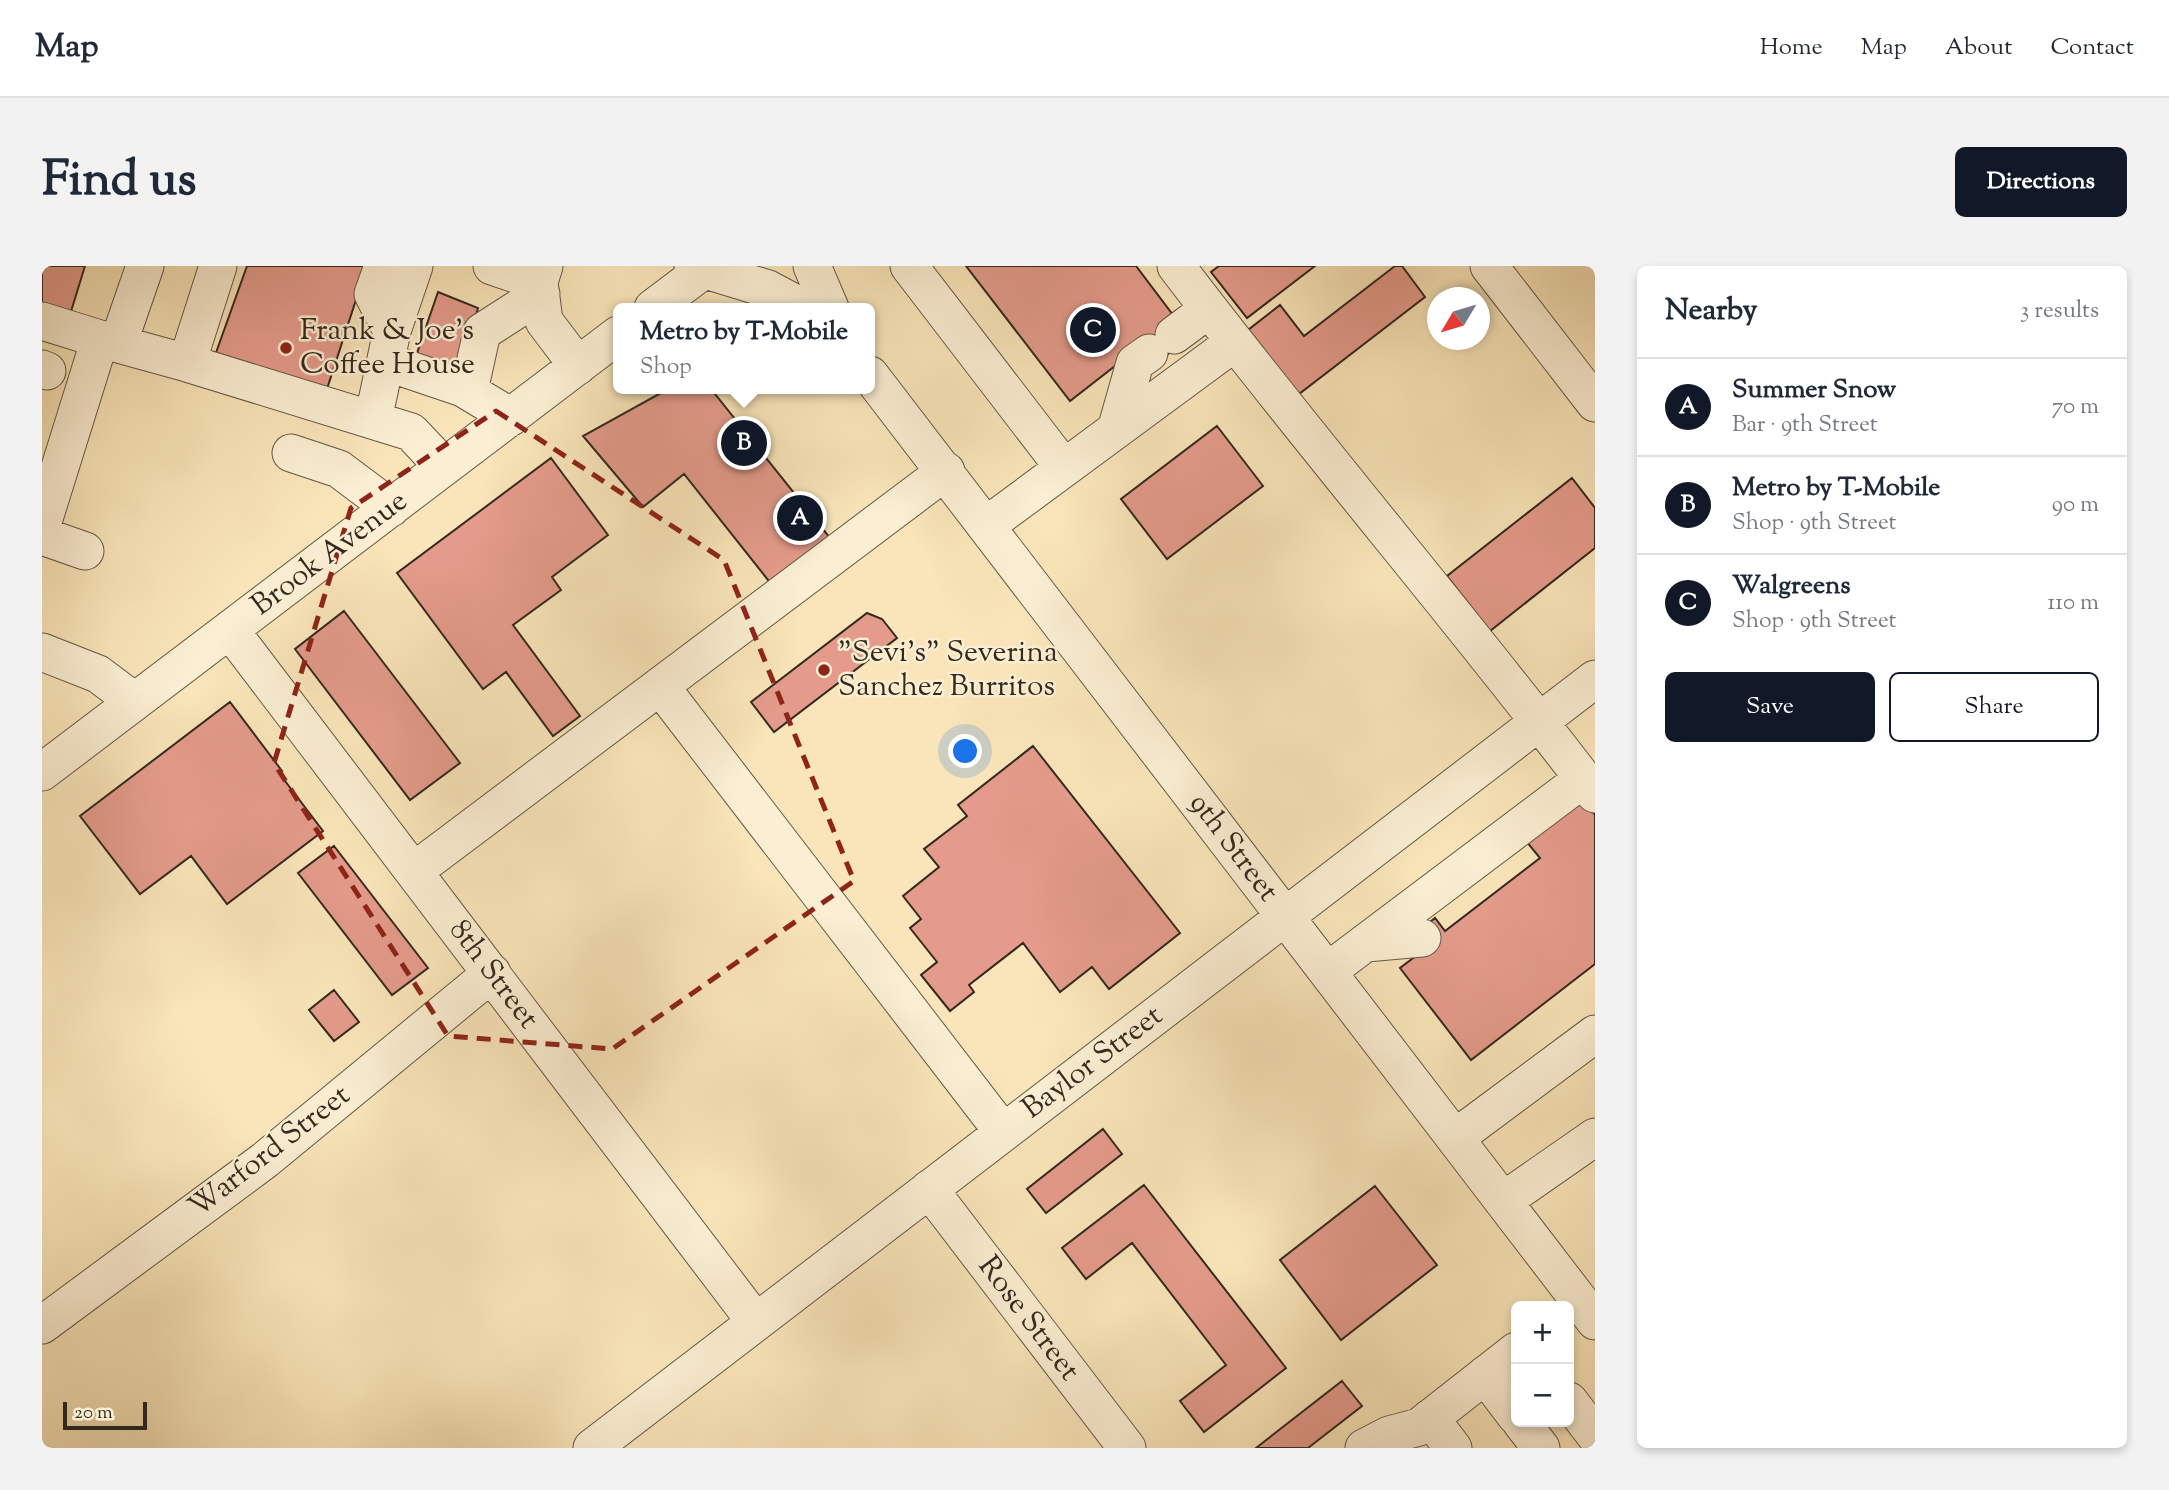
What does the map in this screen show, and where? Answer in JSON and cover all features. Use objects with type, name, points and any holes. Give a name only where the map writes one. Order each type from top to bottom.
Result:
[{"type":"street","points":[[42,525],[109,342],[145,266]]},
{"type":"street","points":[[187,363],[218,266]]},
{"type":"street","points":[[383,266],[373,294],[389,346],[511,416]]},
{"type":"street","points":[[373,420],[389,346],[414,266]]},
{"type":"street","points":[[492,266],[541,281]]},
{"type":"street","points":[[812,266],[828,303]]},
{"type":"street","points":[[909,266],[1064,467]]},
{"type":"street","points":[[1176,266],[1589,787],[1446,883],[1328,971]]},
{"type":"street","points":[[1489,266],[1595,403]]},
{"type":"street","points":[[659,303],[702,267],[768,289],[795,303]]},
{"type":"street","points":[[469,391],[482,332],[541,281]]},
{"type":"street","points":[[541,281],[544,321],[578,366]]},
{"type":"street","points":[[1116,430],[1135,363],[1209,309]]},
{"type":"street","points":[[42,321],[411,432],[444,467]]},
{"type":"street","name":"Brook Avenue","points":[[42,772],[613,339]]},
{"type":"street","points":[[987,525],[1235,342]]},
{"type":"street","name":"9th Street","points":[[875,381],[1503,1201],[1581,1311]]},
{"type":"street","points":[[291,453],[339,469],[391,508]]},
{"type":"street","points":[[414,871],[946,471]]},
{"type":"street","points":[[42,536],[85,551]]},
{"type":"street","name":"8th Street","points":[[230,630],[755,1321]]},
{"type":"street","points":[[42,653],[98,674],[134,701]]},
{"type":"street","name":"Baylor Street","points":[[592,1448],[1595,679]]},
{"type":"street","points":[[660,686],[1003,1132]]},
{"type":"street","points":[[1366,943],[1431,931],[1446,883]]},
{"type":"street","name":"Warford Street","points":[[42,1325],[265,1160],[492,973]]},
{"type":"street","points":[[1455,1138],[1595,1034]]},
{"type":"street","points":[[1503,1201],[1595,1137]]},
{"type":"street","name":"Rose Street","points":[[929,1189],[1127,1448]]},
{"type":"street","points":[[1364,1448],[1419,1427],[1511,1355]]},
{"type":"street","points":[[1485,1375],[1511,1409]]},
{"type":"street","points":[[1574,1408],[1595,1435]]},
{"type":"street","points":[[1430,1418],[1453,1448]]},
{"type":"street","points":[[1525,1427],[1541,1448]]},
{"type":"highlighted area","points":[[496,411],[724,560],[854,881],[612,1049],[448,1036],[274,763],[351,508]]},
{"type":"building","points":[[42,266],[85,266],[69,318],[42,309]]},
{"type":"building","points":[[247,266],[367,266],[325,395],[213,361]]},
{"type":"building","points":[[966,266],[1136,266],[1176,319],[1181,344],[1156,363],[1142,345],[1070,401]]},
{"type":"building","points":[[1219,266],[1315,266],[1247,318],[1211,272]]},
{"type":"building","points":[[1395,266],[1402,266],[1425,297],[1299,394],[1248,330],[1280,305],[1304,336]]},
{"type":"building","points":[[438,292],[478,308],[459,375],[415,359]]},
{"type":"building","points":[[659,394],[715,394],[834,543],[776,590],[684,474],[643,507],[583,436]]},
{"type":"building","points":[[1217,426],[1263,486],[1167,559],[1121,499]]},
{"type":"building","points":[[551,458],[608,535],[552,577],[561,590],[513,625],[580,716],[553,736],[506,672],[483,689],[397,573]]},
{"type":"building","points":[[1572,478],[1595,508],[1595,548],[1490,631],[1447,576]]},
{"type":"building","points":[[344,611],[460,763],[410,800],[295,649]]},
{"type":"building","name":"\"Sevi's\" Severina Sanchez Burritos","points":[[867,613],[882,619],[897,638],[774,732],[751,702]]},
{"type":"building","points":[[230,702],[323,831],[227,904],[191,856],[140,894],[80,816]]},
{"type":"building","points":[[1033,746],[1180,933],[1109,989],[1092,967],[1060,992],[1023,943],[969,985],[974,992],[950,1011],[921,975],[937,962],[910,928],[921,919],[903,896],[939,867],[924,849],[967,816],[958,805]]},
{"type":"building","points":[[1582,798],[1595,815],[1595,964],[1471,1060],[1400,968],[1429,946],[1418,932],[1435,918],[1445,931],[1540,858],[1526,841]]},
{"type":"building","points":[[334,846],[428,968],[392,995],[298,873]]},
{"type":"building","points":[[334,990],[359,1022],[334,1041],[309,1010]]},
{"type":"building","points":[[1103,1129],[1122,1154],[1046,1213],[1027,1189]]},
{"type":"building","points":[[1144,1185],[1286,1368],[1204,1432],[1180,1401],[1226,1365],[1132,1243],[1086,1279],[1062,1248]]},
{"type":"building","points":[[1375,1186],[1437,1265],[1341,1340],[1280,1260]]},
{"type":"building","points":[[1342,1381],[1362,1406],[1308,1448],[1256,1448]]},
{"type":"place","name":"Walgreens","points":[[1093,330]]},
{"type":"place","name":"Frank & Joe's Coffee House","points":[[286,348]]},
{"type":"place","name":"Metro by T-Mobile","points":[[744,443]]},
{"type":"place","name":"Summer Snow","points":[[800,518]]},
{"type":"place","name":"\"Sevi's\" Severina Sanchez Burritos","points":[[824,670]]}]
